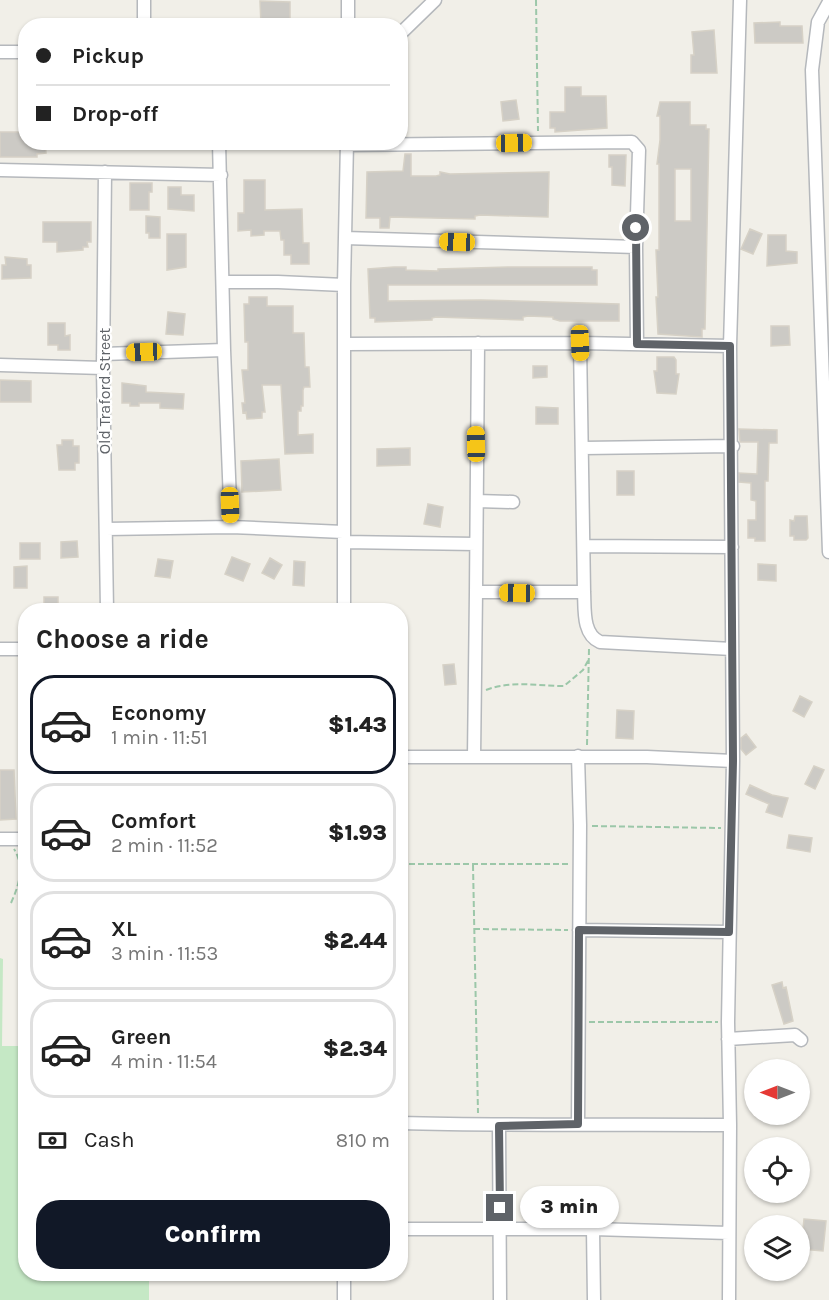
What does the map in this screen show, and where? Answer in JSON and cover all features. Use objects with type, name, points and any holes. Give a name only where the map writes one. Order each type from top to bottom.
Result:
[{"type":"street","points":[[144,0],[144,18]]},
{"type":"street","points":[[348,0],[348,18]]},
{"type":"street","points":[[408,26],[435,0]]},
{"type":"street","points":[[729,1300],[728,1023],[733,761],[733,446],[730,346],[740,0]]},
{"type":"street","points":[[829,2],[818,22],[812,70],[829,552]]},
{"type":"street","points":[[0,52],[18,52]]},
{"type":"street","points":[[408,144],[632,142],[639,150],[636,247],[637,344]]},
{"type":"street","points":[[219,150],[231,527]]},
{"type":"street","points":[[344,603],[344,285],[347,150]]},
{"type":"street","points":[[0,170],[221,175]]},
{"type":"street","name":"Old Traford Street","points":[[105,172],[103,368],[107,603]]},
{"type":"street","points":[[345,238],[636,247]]},
{"type":"street","points":[[223,282],[344,285]]},
{"type":"street","points":[[474,757],[478,343]]},
{"type":"street","points":[[344,345],[580,343],[730,346]]},
{"type":"street","points":[[580,343],[584,592],[585,619],[590,634],[600,642],[732,649]]},
{"type":"street","points":[[103,354],[224,350]]},
{"type":"street","points":[[0,365],[103,368]]},
{"type":"street","points":[[583,448],[733,446]]},
{"type":"street","points":[[477,501],[513,502]]},
{"type":"street","points":[[106,529],[231,527],[343,537],[476,544]]},
{"type":"street","points":[[584,546],[732,547]]},
{"type":"street","points":[[476,592],[584,592]]},
{"type":"street","points":[[0,649],[18,650]]},
{"type":"street","points":[[408,757],[582,756],[733,761]]},
{"type":"street","points":[[578,1124],[577,1022],[582,756]]},
{"type":"street","points":[[579,930],[729,932]]},
{"type":"street","points":[[728,1040],[795,1035],[801,1040]]},
{"type":"street","points":[[408,1123],[499,1126],[730,1125]]},
{"type":"street","points":[[499,1126],[500,1300]]},
{"type":"street","points":[[408,1229],[593,1229],[729,1233]]},
{"type":"street","points":[[593,1229],[594,1300]]},
{"type":"street","points":[[344,1281],[344,1300]]},
{"type":"path","points":[[536,0],[538,143]]},
{"type":"path","points":[[582,756],[590,634]]},
{"type":"path","points":[[475,694],[506,684],[564,686],[582,670],[589,659]]},
{"type":"path","points":[[580,825],[730,828]]},
{"type":"path","points":[[4,839],[18,856]]},
{"type":"path","points":[[408,864],[580,864]]},
{"type":"path","points":[[473,865],[479,1125]]},
{"type":"path","points":[[11,903],[18,884]]},
{"type":"path","points":[[474,929],[579,930]]},
{"type":"path","points":[[577,1022],[728,1023]]},
{"type":"green space","points":[[0,958],[3,959],[2,1046],[18,1046],[18,1281],[149,1281],[149,1300],[0,1300]]},
{"type":"building","points":[[260,1],[290,2],[290,18],[261,18]]},
{"type":"building","points":[[780,22],[780,26],[802,26],[803,43],[755,43],[754,23]]},
{"type":"building","points":[[714,30],[717,73],[691,73],[691,55],[694,55],[692,32]]},
{"type":"building","points":[[565,87],[581,87],[581,96],[606,96],[607,128],[555,132],[555,128],[550,128],[550,112],[565,112]]},
{"type":"building","points":[[516,100],[519,119],[503,121],[501,102]]},
{"type":"building","points":[[660,102],[690,102],[690,125],[706,125],[706,129],[709,129],[705,329],[702,329],[702,337],[658,334],[656,250],[659,250],[659,164],[657,164],[660,116],[657,116]],"holes":[[[675,169],[691,169],[691,221],[675,221]]]},
{"type":"building","points":[[0,132],[18,132],[18,150],[46,150],[46,153],[37,154],[37,157],[0,157]]},
{"type":"building","points":[[405,154],[411,154],[411,176],[436,176],[440,175],[440,172],[450,174],[549,172],[548,217],[480,215],[475,216],[475,219],[390,217],[389,228],[380,228],[380,218],[366,218],[367,172],[403,171]]},
{"type":"building","points":[[609,155],[626,155],[625,186],[612,185]]},
{"type":"building","points":[[244,180],[265,180],[265,210],[302,209],[303,243],[309,243],[309,264],[291,264],[291,255],[284,255],[284,240],[281,240],[280,231],[264,231],[264,235],[251,236],[251,230],[238,231],[238,213],[244,213]]},
{"type":"building","points":[[130,183],[152,183],[152,192],[149,192],[149,210],[130,210]]},
{"type":"building","points":[[168,187],[181,187],[181,195],[194,195],[194,211],[168,209]]},
{"type":"building","points":[[146,216],[160,217],[160,238],[149,238],[149,233],[146,233]]},
{"type":"building","points":[[43,222],[91,222],[91,242],[87,242],[88,247],[83,247],[83,250],[57,252],[57,242],[43,242]]},
{"type":"building","points":[[750,229],[762,234],[753,254],[741,249]]},
{"type":"building","points":[[167,234],[186,234],[186,267],[167,270]]},
{"type":"building","points":[[768,235],[786,235],[786,251],[797,252],[797,263],[767,266]]},
{"type":"building","points":[[5,257],[27,259],[27,265],[31,265],[31,278],[2,279],[2,265],[6,265]]},
{"type":"building","points":[[406,267],[406,270],[438,271],[438,269],[508,267],[592,267],[592,270],[597,270],[597,285],[388,285],[388,301],[481,300],[619,304],[619,321],[560,321],[553,317],[528,316],[523,317],[523,320],[436,317],[432,320],[375,322],[375,318],[370,318],[368,269]]},
{"type":"building","points":[[249,297],[267,297],[267,306],[293,306],[293,333],[304,333],[305,367],[309,367],[310,387],[304,387],[303,390],[303,406],[301,406],[301,411],[298,411],[298,435],[313,434],[313,453],[285,454],[281,385],[262,385],[265,412],[262,412],[262,418],[247,419],[246,412],[243,413],[242,403],[245,403],[242,370],[248,370],[244,304],[249,304]]},
{"type":"building","points":[[168,312],[185,314],[183,335],[166,334]]},
{"type":"building","points":[[48,323],[65,323],[65,336],[70,335],[70,350],[58,350],[58,345],[48,345]]},
{"type":"building","points":[[771,326],[789,326],[790,345],[771,346]]},
{"type":"building","points":[[657,357],[674,357],[676,360],[676,374],[679,374],[676,394],[657,393],[654,371],[657,371]]},
{"type":"building","points":[[533,366],[547,366],[547,377],[533,378]]},
{"type":"building","points":[[0,380],[31,381],[31,402],[0,402]]},
{"type":"building","points":[[122,383],[146,386],[146,392],[184,394],[183,409],[160,408],[160,403],[139,403],[139,406],[130,406],[130,403],[122,403]]},
{"type":"building","points":[[536,407],[558,408],[558,424],[536,424]]},
{"type":"building","points":[[739,429],[777,430],[777,443],[769,443],[768,481],[765,481],[765,541],[748,538],[748,520],[756,520],[756,501],[751,500],[751,483],[739,482],[739,473],[757,474],[758,442],[740,442]]},
{"type":"building","points":[[62,440],[73,440],[73,446],[79,446],[79,463],[75,463],[75,470],[59,470],[57,445],[62,445]]},
{"type":"building","points":[[410,448],[410,465],[377,466],[377,449]]},
{"type":"building","points":[[279,459],[281,490],[242,492],[241,461]]},
{"type":"building","points":[[617,471],[634,471],[634,495],[617,495]]},
{"type":"building","points":[[428,504],[443,507],[440,527],[424,524]]},
{"type":"building","points":[[795,516],[807,516],[808,538],[806,540],[794,540],[794,536],[790,536],[790,520],[794,521]]},
{"type":"building","points":[[77,541],[78,557],[61,558],[61,542]]},
{"type":"building","points":[[20,543],[40,543],[40,559],[20,559]]},
{"type":"building","points":[[232,557],[250,564],[243,581],[225,574]]},
{"type":"building","points":[[270,558],[282,565],[274,579],[262,573]]},
{"type":"building","points":[[158,559],[173,561],[170,578],[155,576]]},
{"type":"building","points":[[294,561],[305,562],[304,586],[293,585]]},
{"type":"building","points":[[758,564],[776,565],[776,581],[758,580]]},
{"type":"building","points":[[27,566],[27,588],[14,588],[14,567]]},
{"type":"building","points":[[44,597],[58,597],[58,603],[44,603]]},
{"type":"building","points":[[454,664],[456,684],[445,685],[443,665]]},
{"type":"building","points":[[800,696],[812,702],[804,717],[793,711]]},
{"type":"building","points":[[617,710],[634,711],[633,739],[616,738]]},
{"type":"building","points":[[746,734],[756,747],[746,755],[741,749],[741,738]]},
{"type":"building","points":[[814,766],[824,770],[815,789],[805,784]]},
{"type":"building","points":[[0,770],[14,770],[16,819],[0,820]]},
{"type":"building","points":[[750,785],[772,795],[788,798],[782,817],[766,812],[769,804],[746,794]]},
{"type":"building","points":[[789,835],[812,838],[810,852],[787,848]]},
{"type":"building","points":[[782,982],[783,988],[786,987],[793,1021],[784,1024],[772,985]]},
{"type":"building","points":[[810,1220],[826,1221],[823,1251],[810,1250]]},
{"type":"route","points":[[500,1208],[499,1126],[578,1124],[579,930],[729,932],[733,761],[733,446],[730,346],[637,344],[636,228]]}]
